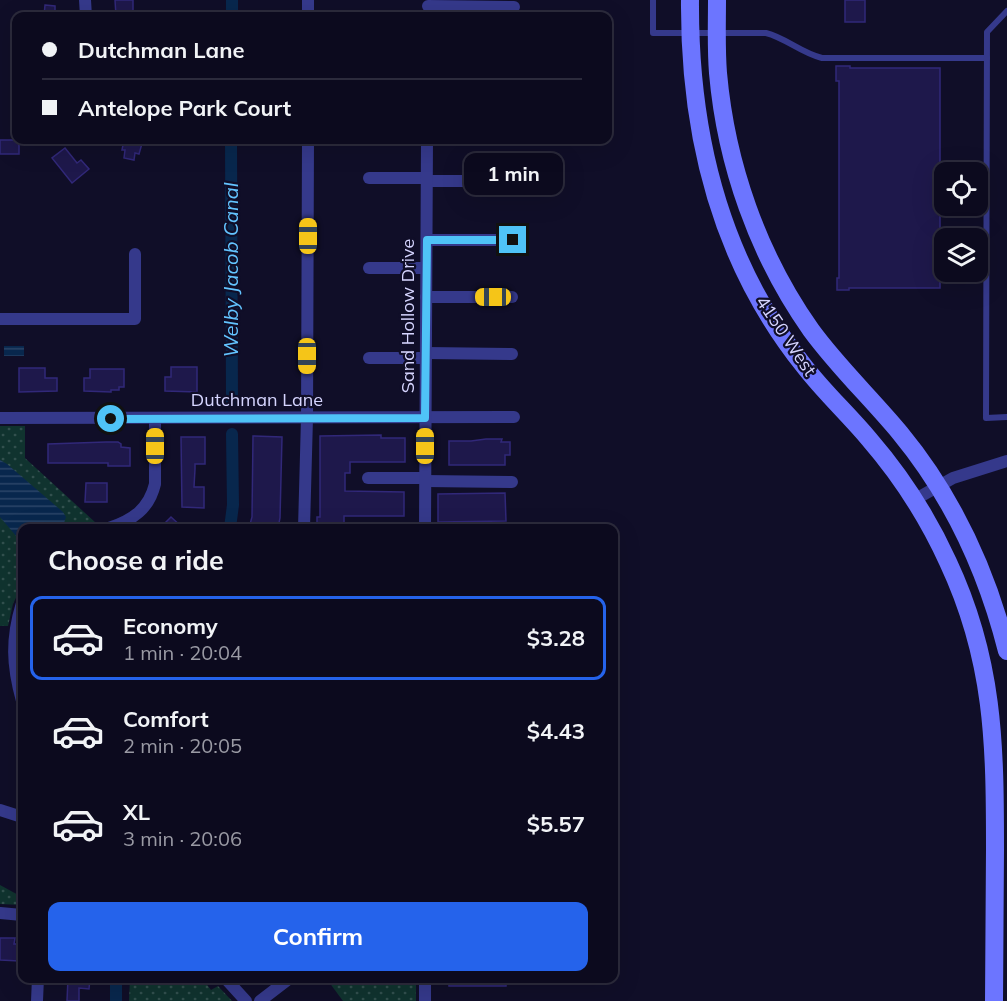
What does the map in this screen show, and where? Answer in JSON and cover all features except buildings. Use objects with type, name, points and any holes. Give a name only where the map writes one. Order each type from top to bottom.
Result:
[{"type":"street","name":"4150 West","points":[[690,0],[693,90],[707,167],[723,218],[745,270],[773,322],[801,363],[876,447],[914,500],[948,562],[976,635],[987,684],[994,738],[996,788],[994,1001]]},
{"type":"street","name":"4150 West","points":[[717,0],[721,97],[730,145],[748,208],[770,260],[796,308],[821,344],[902,435],[938,486],[974,555],[998,619],[1007,651]]},
{"type":"street","points":[[428,8],[514,7]]},
{"type":"street","points":[[304,524],[307,418],[308,144]]},
{"type":"street","name":"Sand Hollow Drive","points":[[425,524],[427,144]]},
{"type":"street","points":[[369,177],[513,181]]},
{"type":"street","points":[[427,240],[513,240]]},
{"type":"street","points":[[0,320],[135,319],[135,254]]},
{"type":"street","points":[[369,268],[426,268]]},
{"type":"street","points":[[426,297],[512,297]]},
{"type":"street","points":[[369,358],[512,354]]},
{"type":"street","name":"Dutchman Lane","points":[[0,418],[514,417]]},
{"type":"street","points":[[121,524],[138,515],[148,504],[153,493],[155,419]]},
{"type":"street","points":[[914,500],[953,478],[1007,461]]},
{"type":"street","points":[[368,478],[512,482]]},
{"type":"street","points":[[18,618],[14,634],[13,656],[18,685]]},
{"type":"street","points":[[0,810],[18,816]]},
{"type":"street","points":[[0,914],[18,915]]},
{"type":"street","points":[[37,1001],[38,983]]},
{"type":"street","points":[[230,983],[246,1001]]},
{"type":"street","points":[[260,1001],[283,983]]},
{"type":"street","points":[[425,983],[425,1001]]},
{"type":"lane","points":[[653,0],[653,33],[773,35],[807,53],[822,58],[987,58]]},
{"type":"lane","points":[[1007,11],[987,32],[986,418],[1007,417]]},
{"type":"green space","points":[[0,426],[25,426],[25,458],[96,523],[18,524],[18,593],[8,626],[0,626]]},
{"type":"green space","points":[[0,885],[18,895],[18,905],[0,904]]},
{"type":"green space","points":[[130,983],[206,983],[211,990],[218,986],[232,1001],[129,1001]]},
{"type":"green space","points":[[330,983],[416,983],[416,1001],[343,1001]]},
{"type":"water","points":[[4,346],[24,346],[24,356],[4,356]]},
{"type":"water","points":[[0,460],[63,512],[66,517],[62,524],[18,524],[18,538],[0,517]]},
{"type":"waterway","name":"Welby Jacob Canal","points":[[232,0],[232,12]]},
{"type":"waterway","name":"Welby Jacob Canal","points":[[231,144],[232,401]]},
{"type":"waterway","name":"Welby Jacob Canal","points":[[231,524],[233,505],[232,434]]},
{"type":"waterway","name":"Welby Jacob Canal","points":[[116,983],[116,1001]]},
{"type":"route","points":[[111,419],[425,418],[427,240],[513,240]]}]
